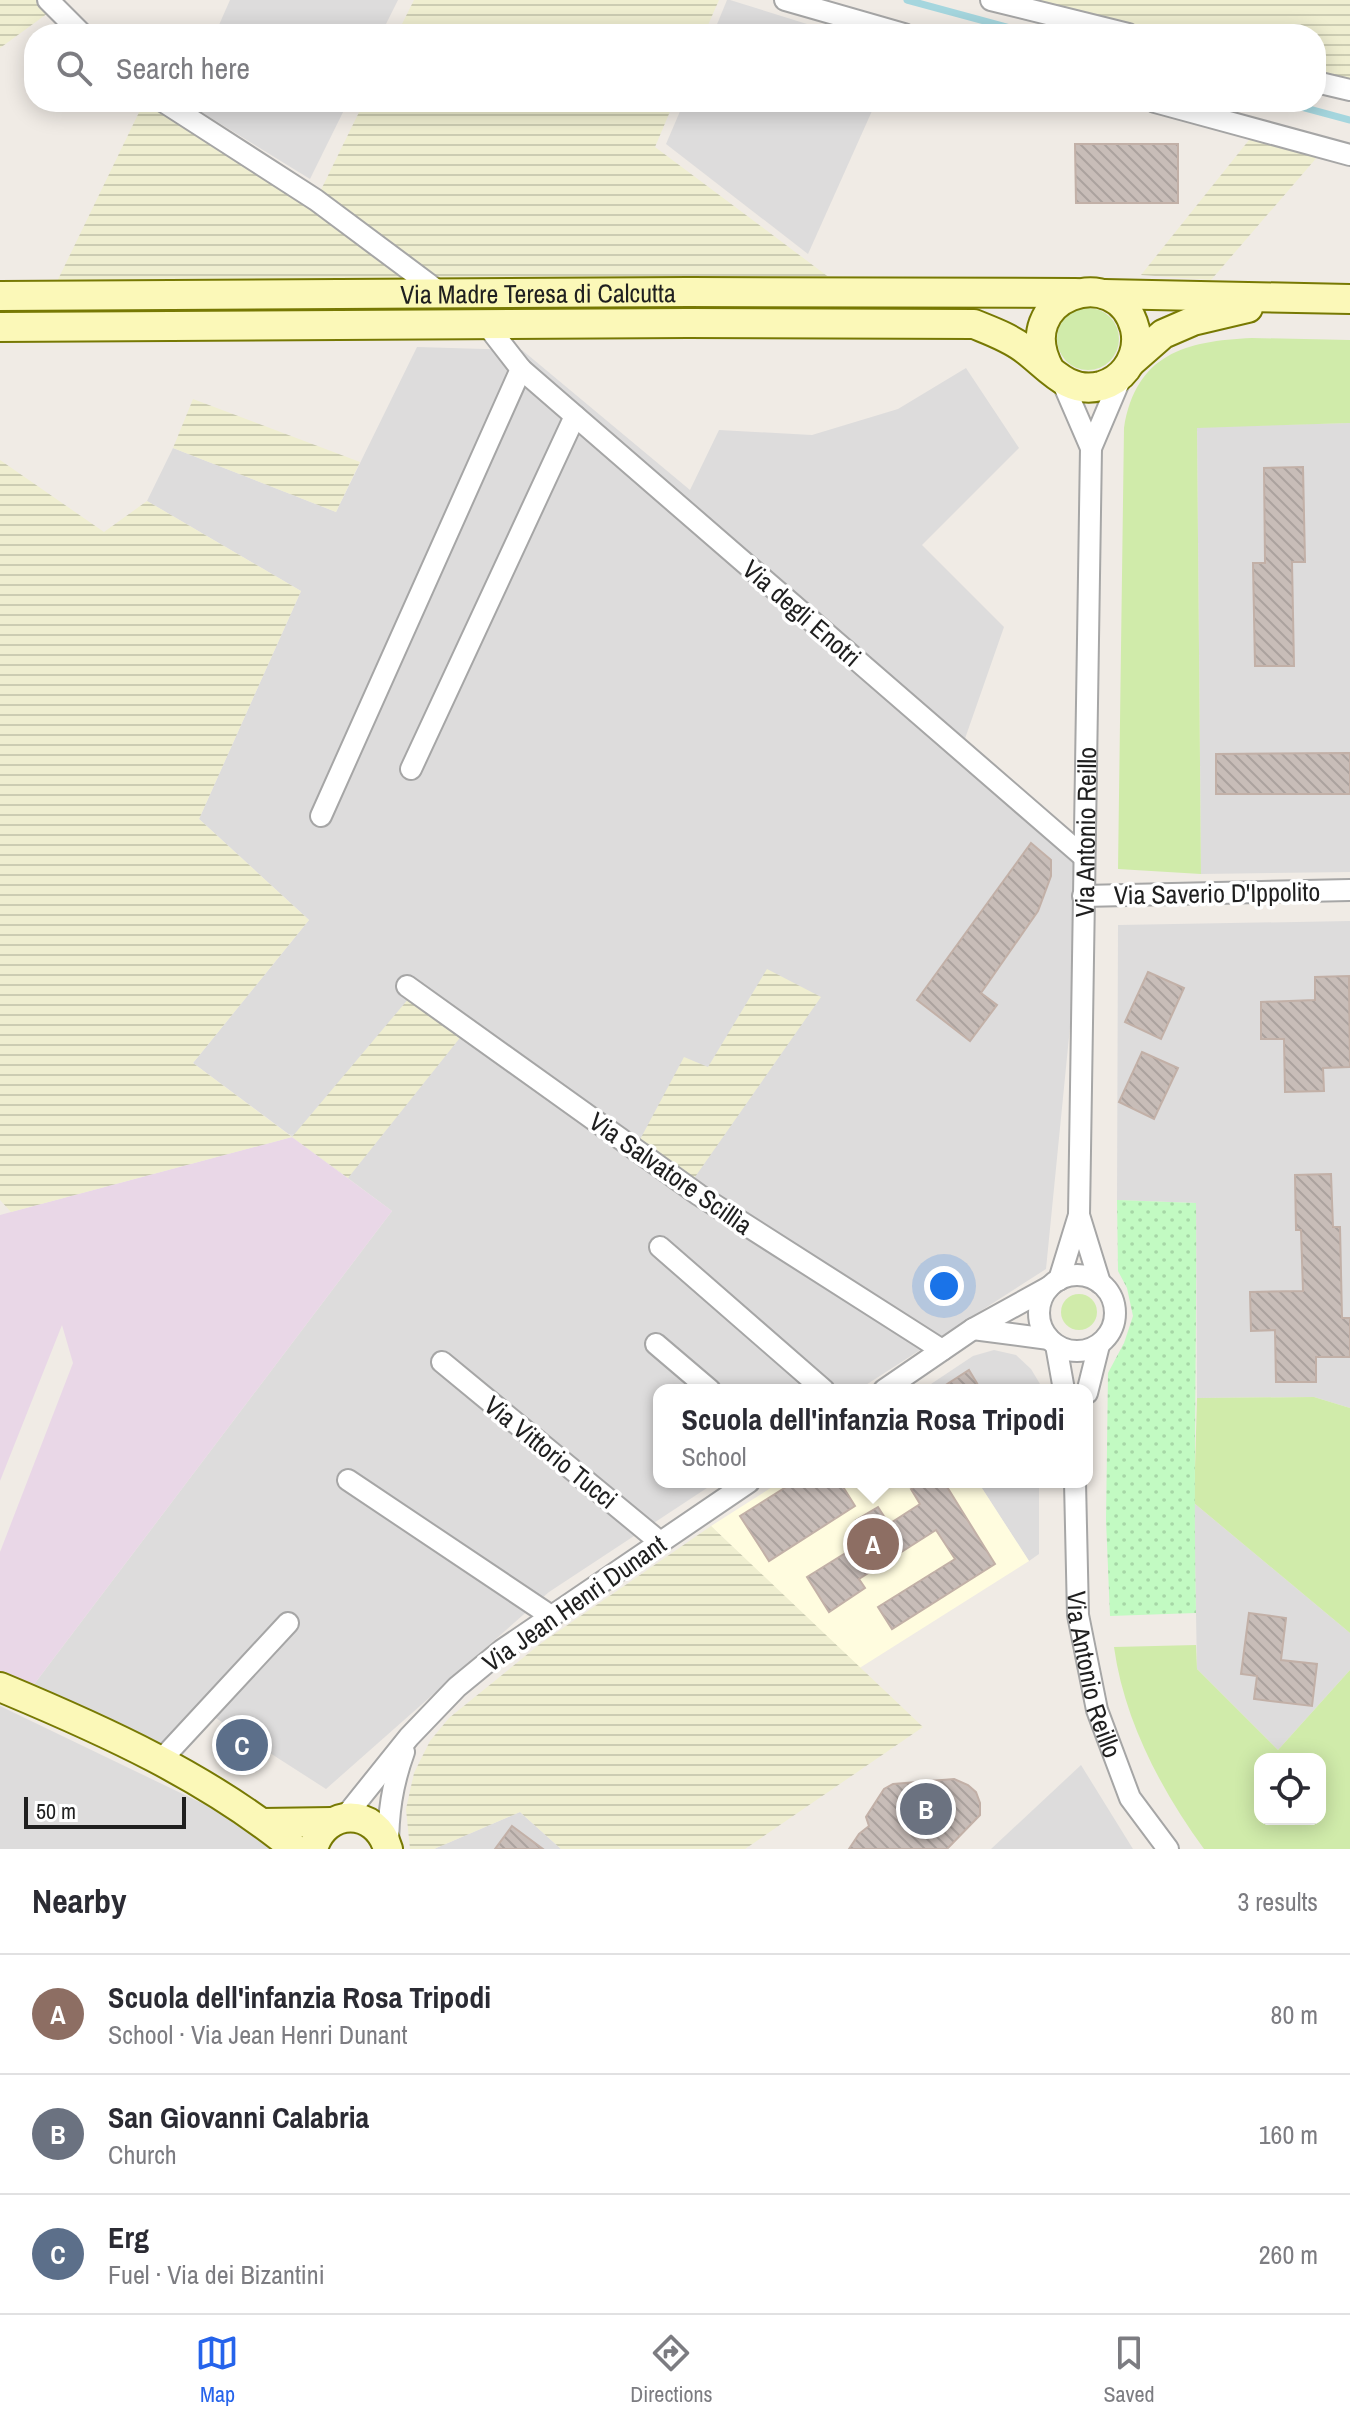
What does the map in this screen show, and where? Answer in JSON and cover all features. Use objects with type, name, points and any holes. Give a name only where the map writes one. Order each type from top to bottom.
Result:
[{"type":"main road","name":"Via Madre Teresa di Calcutta","points":[[0,296],[1090,294]]},
{"type":"main road","name":"Via Antonio Reillo","points":[[1090,294],[1350,299]]},
{"type":"main road","points":[[1090,294],[1118,302],[1129,315],[1135,330],[1136,346],[1126,368],[1108,384],[1093,388],[1077,387],[1056,375],[1042,356],[1040,340],[1050,310],[1062,299],[1090,294]]},
{"type":"main road","name":"Via Antonio Reillo","points":[[1126,368],[1163,334],[1193,321],[1287,299]]},
{"type":"main road","name":"Via Madre Teresa di Calcutta","points":[[0,327],[974,324],[1012,341],[1056,375]]},
{"type":"main road","points":[[0,1687],[161,1760],[263,1823],[317,1838],[356,1817],[378,1829],[388,1849]]},
{"type":"main road","points":[[263,1823],[317,1838]]},
{"type":"street","points":[[48,0],[72,24]]},
{"type":"street","points":[[785,0],[869,24]]},
{"type":"street","points":[[991,0],[1088,24]]},
{"type":"street","points":[[1326,84],[1350,90]]},
{"type":"street","points":[[180,112],[316,200],[442,294]]},
{"type":"street","points":[[1192,112],[1350,155]]},
{"type":"street","name":"Via degli Enotri","points":[[486,324],[521,369],[1084,857]]},
{"type":"street","name":"Via Antonio Reillo","points":[[1100,1283],[1079,1215],[1091,448],[1126,368]]},
{"type":"street","points":[[321,816],[521,369]]},
{"type":"street","name":"Via Antonio Reillo","points":[[1056,375],[1091,448]]},
{"type":"street","points":[[411,769],[575,416]]},
{"type":"street","name":"Via Saverio D'Ippolito","points":[[1083,896],[1350,890]]},
{"type":"street","name":"Via Salvatore Scillìa","points":[[407,986],[699,1195],[942,1350]]},
{"type":"street","name":"Via Antonio Reillo","points":[[1054,1284],[1079,1215]]},
{"type":"street","points":[[660,1247],[817,1384]]},
{"type":"street","points":[[893,1384],[973,1329],[1054,1284],[1080,1275],[1100,1283],[1114,1302],[1115,1314],[1108,1336],[1099,1345],[1078,1352],[1052,1342],[973,1329]]},
{"type":"street","points":[[1054,1284],[1042,1299],[1039,1313],[1042,1327],[1052,1342],[1062,1384]]},
{"type":"street","points":[[656,1344],[703,1384]]},
{"type":"street","points":[[1089,1384],[1099,1345]]},
{"type":"street","name":"Via Vittorio Tucci","points":[[442,1362],[660,1542]]},
{"type":"street","points":[[348,1480],[551,1616]]},
{"type":"street","name":"Via Jean Henri Dunant","points":[[317,1838],[457,1687],[502,1650],[740,1488]]},
{"type":"street","name":"Via Antonio Reillo","points":[[1075,1488],[1078,1615],[1097,1710],[1130,1798],[1168,1849]]},
{"type":"street","points":[[161,1760],[288,1623]]},
{"type":"street","name":"Via Jean Henri Dunant","points":[[388,1849],[392,1785],[409,1737]]},
{"type":"shaded area","points":[[230,0],[398,0],[386,24],[219,24]]},
{"type":"shaded area","points":[[727,0],[730,0],[807,24],[717,24]]},
{"type":"shaded area","points":[[201,112],[343,112],[310,179]]},
{"type":"shaded area","points":[[680,112],[872,112],[808,254],[666,144]]},
{"type":"shaded area","points":[[417,347],[522,350],[690,490],[719,430],[812,435],[898,409],[966,368],[1019,448],[922,545],[1004,627],[961,750],[1084,857],[1083,896],[1046,1269],[867,1384],[653,1384],[653,1488],[707,1488],[549,1592],[326,1789],[211,1715],[178,1754],[32,1687],[392,1211],[193,1063],[309,920],[199,819],[301,591],[147,501],[173,448],[336,512]]},
{"type":"shaded area","points":[[1350,423],[1350,872],[1201,874],[1197,427]]},
{"type":"shaded area","points":[[1350,921],[1350,1408],[1314,1397],[1197,1398],[1196,1203],[1117,1200],[1118,925]]},
{"type":"shaded area","points":[[292,1137],[392,1211],[32,1687],[0,1674],[0,1552],[73,1363],[62,1325],[0,1481],[0,1215]]},
{"type":"shaded area","points":[[994,1350],[1016,1355],[1031,1369],[1040,1384],[931,1384],[973,1356]]},
{"type":"shaded area","points":[[771,1488],[982,1488],[1029,1561],[858,1669],[711,1526]]},
{"type":"shaded area","points":[[982,1488],[1039,1488],[1039,1554],[1029,1561]]},
{"type":"shaded area","points":[[1194,1503],[1350,1633],[1350,1670],[1278,1750],[1197,1669]]},
{"type":"shaded area","points":[[0,1706],[270,1836],[273,1849],[0,1849]]},
{"type":"shaded area","points":[[1081,1765],[1133,1849],[991,1849]]},
{"type":"shaded area","points":[[520,1812],[561,1849],[434,1849]]},
{"type":"green space","points":[[0,0],[59,0],[55,8],[33,24],[24,24],[24,31],[0,48]]},
{"type":"green space","points":[[414,0],[719,0],[708,24],[402,24]]},
{"type":"green space","points":[[991,0],[1350,0],[1350,90],[1326,84],[1326,24],[1088,24]]},
{"type":"green space","points":[[139,112],[180,112],[316,200],[359,112],[670,112],[655,147],[850,293],[50,296]]},
{"type":"green space","points":[[1257,130],[1325,148],[1211,280],[1141,275]]},
{"type":"green space","points":[[1088,308],[1100,310],[1110,317],[1117,327],[1117,351],[1110,361],[1100,368],[1088,370],[1076,368],[1066,361],[1059,351],[1057,339],[1059,327],[1066,317],[1076,310]]},
{"type":"green space","points":[[1252,338],[1350,340],[1350,423],[1197,428],[1201,874],[1118,869],[1124,428],[1130,403],[1140,383],[1167,356],[1205,343]]},
{"type":"green space","points":[[193,399],[360,462],[336,512],[173,448]]},
{"type":"green space","points":[[0,460],[104,532],[147,501],[301,591],[199,819],[309,920],[193,1063],[292,1137],[11,1212],[0,1200]]},
{"type":"green space","points":[[767,969],[821,997],[688,1187],[635,1149],[684,1057],[708,1067]]},
{"type":"green space","points":[[415,991],[467,1029],[348,1178],[292,1137]]},
{"type":"green space","points":[[1117,1200],[1196,1203],[1196,1613],[1110,1616],[1106,1520],[1108,1373],[1124,1343],[1133,1316],[1127,1288],[1118,1271]]},
{"type":"green space","points":[[1079,1294],[1092,1299],[1097,1312],[1092,1325],[1079,1330],[1066,1325],[1061,1312],[1066,1299]]},
{"type":"green space","points":[[1314,1397],[1350,1408],[1350,1633],[1194,1503],[1197,1398]]},
{"type":"green space","points":[[711,1526],[923,1727],[745,1849],[561,1849],[520,1812],[434,1849],[410,1849],[406,1809],[414,1773],[430,1741],[449,1718],[540,1644]]},
{"type":"green space","points":[[1196,1645],[1197,1669],[1278,1750],[1350,1670],[1350,1849],[1204,1849],[1159,1778],[1126,1701],[1114,1647]]},
{"type":"building","points":[[1075,144],[1178,144],[1178,203],[1076,203]]},
{"type":"building","points":[[1303,467],[1305,562],[1292,562],[1294,666],[1255,666],[1253,563],[1265,563],[1264,468]]},
{"type":"building","points":[[1350,753],[1350,794],[1216,794],[1216,754]]},
{"type":"building","points":[[1031,843],[1051,860],[1051,876],[1038,911],[981,993],[997,1005],[970,1041],[917,1000]]},
{"type":"building","points":[[1148,972],[1184,988],[1161,1039],[1125,1022]]},
{"type":"building","points":[[1349,976],[1350,1067],[1323,1068],[1324,1091],[1285,1092],[1284,1039],[1261,1039],[1261,1002],[1315,1000],[1315,977]]},
{"type":"building","points":[[1142,1052],[1178,1068],[1154,1119],[1119,1102]]},
{"type":"building","points":[[1331,1174],[1333,1227],[1340,1227],[1342,1318],[1350,1318],[1350,1357],[1316,1357],[1316,1382],[1276,1382],[1275,1330],[1251,1331],[1250,1292],[1303,1291],[1301,1230],[1296,1230],[1295,1175]]},
{"type":"building","points":[[969,1370],[977,1384],[947,1384]]},
{"type":"building","points":[[784,1488],[844,1488],[855,1506],[769,1561],[740,1516]]},
{"type":"building","points":[[948,1488],[995,1564],[892,1629],[878,1607],[955,1559],[936,1530],[859,1579],[865,1588],[829,1612],[807,1577],[868,1539],[856,1520],[878,1507],[889,1524],[920,1504],[911,1489]]},
{"type":"building","points":[[1249,1613],[1286,1618],[1281,1660],[1317,1664],[1312,1706],[1254,1699],[1257,1676],[1241,1674]]},
{"type":"building","points":[[954,1779],[976,1792],[980,1815],[947,1849],[849,1849],[869,1826],[866,1817],[884,1789],[893,1784]]},
{"type":"building","points":[[512,1826],[543,1849],[495,1849]]},
{"type":"waterway","points":[[907,0],[995,24]]},
{"type":"waterway","points":[[1320,112],[1350,120]]},
{"type":"place","name":"Scuola dell'infanzia Rosa Tripodi","points":[[873,1544]]},
{"type":"place","name":"Erg","points":[[242,1745]]},
{"type":"place","name":"San Giovanni Calabria","points":[[926,1809]]}]
